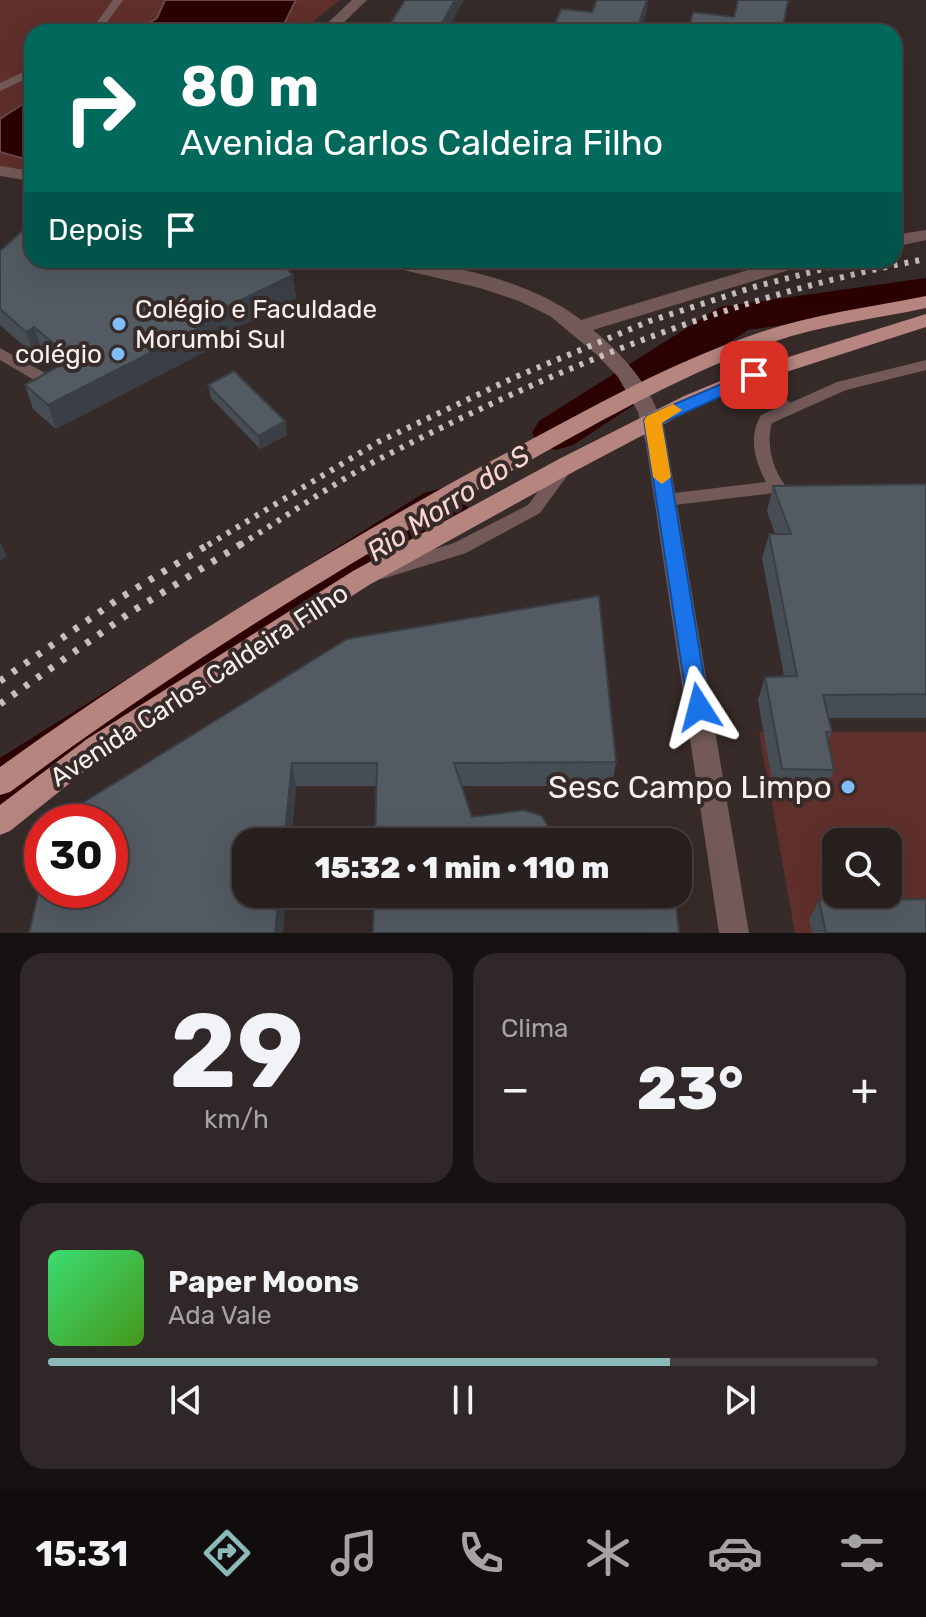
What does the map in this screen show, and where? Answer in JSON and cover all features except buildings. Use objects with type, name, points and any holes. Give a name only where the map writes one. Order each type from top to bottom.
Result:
[{"type":"main road","name":"Avenida Carlos Caldeira Filho","points":[[0,783],[83,721],[306,580],[458,489],[641,391],[769,336],[926,302]]},
{"type":"main road","name":"Avenida Carlos Caldeira Filho","points":[[0,822],[96,747],[361,578],[567,465],[653,420],[754,375],[926,320]]},
{"type":"street","points":[[334,24],[360,0]]},
{"type":"street","points":[[0,171],[24,175]]},
{"type":"street","points":[[902,240],[926,235]]},
{"type":"street","points":[[418,268],[507,290],[547,306],[616,358],[641,391],[653,420],[734,933]]},
{"type":"street","points":[[577,328],[776,268]]},
{"type":"lane","points":[[101,24],[118,0]]},
{"type":"lane","points":[[0,88],[24,75]]},
{"type":"lane","points":[[0,353],[51,383]]},
{"type":"lane","points":[[776,487],[760,435],[766,419],[842,386],[926,365]]},
{"type":"lane","points":[[754,375],[786,408]]},
{"type":"lane","points":[[666,500],[776,487],[787,492],[815,492]]},
{"type":"shaded area","points":[[0,0],[340,0],[313,24],[24,24],[24,172],[0,168]]},
{"type":"shaded area","points":[[165,0],[296,0],[284,24],[148,24],[157,18]]},
{"type":"shaded area","points":[[24,103],[24,159],[0,152],[0,119]]},
{"type":"shaded area","name":"Sesc Campo Limpo","points":[[759,732],[926,732],[926,933],[795,933]]},
{"type":"waterway","name":"Rio Morro do S","points":[[556,433],[736,317],[926,292]]},
{"type":"waterway","name":"Rio Morro do S","points":[[0,792],[442,507]]},
{"type":"railway","points":[[902,264],[926,259]]},
{"type":"railway","points":[[208,545],[378,442],[513,378],[650,321],[754,287],[826,268]]},
{"type":"railway","points":[[240,545],[372,463],[455,421],[585,363],[719,313],[884,268]]},
{"type":"railway","points":[[0,681],[120,598],[211,543]]},
{"type":"railway","points":[[0,704],[131,612],[243,543]]},
{"type":"slow traffic","points":[[662,477],[653,420],[673,410]]},
{"type":"place","name":"Colégio e Faculdade Morumbi Sul","points":[[119,324]]},
{"type":"place","name":"colégio","points":[[118,354]]},
{"type":"place","name":"Sesc Campo Limpo","points":[[848,787]]},
{"type":"route","points":[[699,707],[653,420],[754,375]]}]
